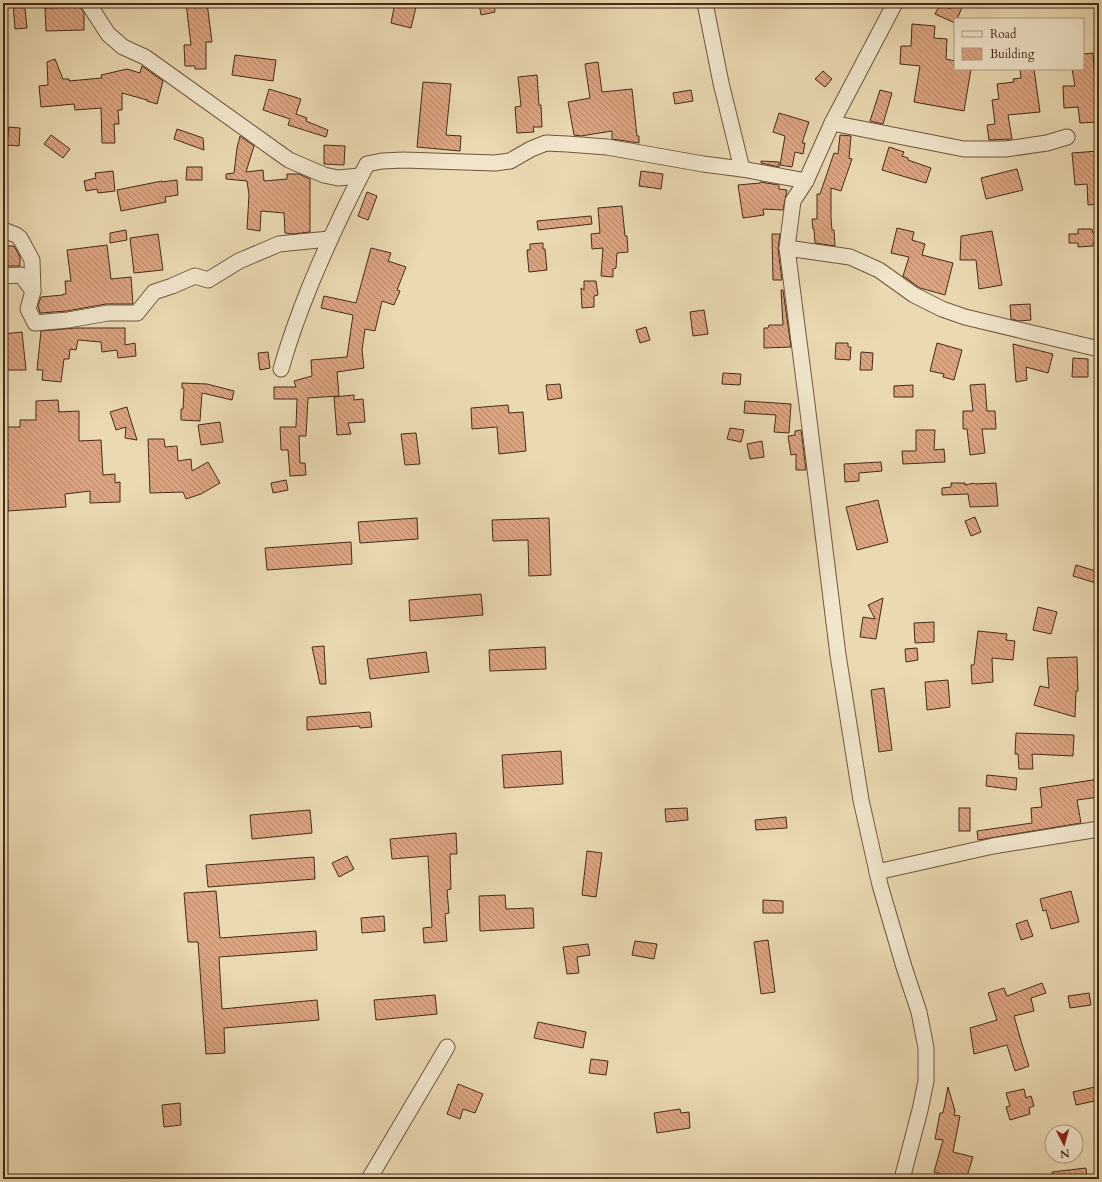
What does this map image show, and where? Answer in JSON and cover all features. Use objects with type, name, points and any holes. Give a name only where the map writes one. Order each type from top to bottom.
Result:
[{"type":"street","points":[[88,3],[108,34],[123,47],[145,57],[289,160],[324,175],[338,178],[360,176]]},
{"type":"street","points":[[705,3],[721,83],[742,169]]},
{"type":"street","points":[[895,3],[832,123],[806,181],[793,201],[787,248],[838,655],[862,800],[877,872],[904,968],[919,1012],[926,1048],[926,1081],[902,1179]]},
{"type":"street","points":[[832,123],[964,149],[1006,149],[1047,143],[1067,137]]},
{"type":"street","points":[[281,369],[303,304],[329,239],[367,164],[382,161],[421,160],[460,163],[495,163],[510,161],[531,149],[546,144],[567,144],[607,147],[806,181]]},
{"type":"street","points":[[3,230],[20,238],[32,260],[33,291],[28,309],[34,323],[68,320],[108,313],[137,312],[154,292],[195,276],[208,280],[239,261],[279,244],[329,239]]},
{"type":"street","points":[[787,248],[850,257],[879,270],[914,295],[942,309],[965,317],[1099,349]]},
{"type":"street","points":[[3,276],[21,275],[33,291]]},
{"type":"street","points":[[877,872],[993,846],[1099,829]]},
{"type":"street","points":[[369,1179],[447,1047]]},
{"type":"building","points":[[13,3],[23,3],[27,28],[15,29]]},
{"type":"building","points":[[186,3],[207,3],[212,42],[206,42],[206,69],[195,69],[195,66],[185,66],[184,45],[191,45]]},
{"type":"building","points":[[395,3],[417,3],[411,28],[391,23]]},
{"type":"building","points":[[479,3],[494,3],[495,12],[481,15]]},
{"type":"building","points":[[953,3],[964,3],[957,18],[954,18],[954,23],[935,14],[940,4],[950,9]]},
{"type":"building","points":[[80,7],[84,13],[84,30],[46,31],[45,8]]},
{"type":"building","points":[[912,24],[935,26],[934,38],[947,39],[946,59],[954,61],[954,70],[971,70],[964,111],[914,102],[920,66],[900,64],[901,46],[911,46]]},
{"type":"building","points":[[1093,53],[1095,85],[1099,85],[1099,122],[1080,123],[1078,107],[1064,108],[1063,86],[1075,86],[1072,70],[1084,70],[1084,54]]},
{"type":"building","points":[[235,55],[276,60],[273,81],[232,75]]},
{"type":"building","points":[[55,59],[63,79],[69,79],[69,81],[102,78],[101,75],[127,69],[140,73],[142,66],[163,81],[157,104],[122,93],[122,110],[118,110],[119,124],[114,124],[115,143],[102,143],[101,108],[75,110],[74,104],[41,107],[39,86],[48,85],[47,62]]},
{"type":"building","points":[[598,62],[602,92],[632,89],[639,143],[612,139],[612,131],[581,136],[574,135],[568,102],[590,98],[585,64]]},
{"type":"building","points":[[1020,70],[1034,70],[1040,112],[1008,115],[1012,139],[989,140],[987,125],[995,124],[992,100],[999,99],[997,84],[1014,82],[1013,79],[1021,78]]},
{"type":"building","points":[[823,71],[832,79],[825,87],[815,79]]},
{"type":"building","points":[[537,75],[542,127],[533,127],[534,132],[517,133],[515,107],[521,106],[518,77]]},
{"type":"building","points":[[423,82],[451,84],[446,135],[461,136],[460,151],[417,147]]},
{"type":"building","points":[[269,89],[301,99],[296,114],[307,118],[306,121],[328,130],[326,137],[288,125],[290,119],[263,110]]},
{"type":"building","points":[[691,90],[693,101],[675,104],[673,93]]},
{"type":"building","points":[[880,90],[892,93],[883,124],[870,121]]},
{"type":"building","points":[[779,113],[809,122],[802,143],[805,143],[803,154],[795,152],[792,167],[780,165],[785,136],[773,132]]},
{"type":"building","points":[[9,127],[20,128],[19,146],[7,145]]},
{"type":"building","points":[[177,129],[203,138],[204,150],[174,139]]},
{"type":"building","points":[[51,135],[70,149],[63,158],[44,144]]},
{"type":"building","points":[[840,135],[851,136],[849,158],[852,159],[841,191],[831,188],[831,218],[832,230],[834,230],[835,246],[815,243],[812,219],[817,219],[817,194],[820,194],[834,153],[838,154]]},
{"type":"building","points":[[240,136],[254,146],[246,172],[263,170],[264,181],[287,179],[287,174],[299,174],[310,179],[310,232],[292,234],[285,233],[284,213],[261,211],[260,231],[247,229],[249,195],[247,181],[226,179],[226,174],[234,173]]},
{"type":"building","points":[[324,145],[345,146],[344,165],[324,164]]},
{"type":"building","points":[[889,147],[904,152],[902,156],[908,158],[908,160],[931,168],[926,183],[882,170]]},
{"type":"building","points":[[1098,151],[1099,204],[1088,205],[1087,184],[1075,185],[1072,153]]},
{"type":"building","points":[[761,161],[779,162],[779,167],[761,163]]},
{"type":"building","points":[[187,167],[202,167],[202,180],[186,180]]},
{"type":"building","points":[[1017,169],[1023,190],[986,199],[981,178]]},
{"type":"building","points":[[113,171],[115,191],[98,193],[97,189],[86,191],[84,181],[96,178],[95,173]]},
{"type":"building","points":[[641,171],[663,174],[661,189],[639,186]]},
{"type":"building","points":[[177,180],[178,195],[165,197],[166,202],[121,211],[117,190],[162,181]]},
{"type":"building","points":[[760,182],[779,185],[779,189],[787,190],[783,210],[763,209],[764,215],[743,218],[738,185]]},
{"type":"building","points":[[367,192],[377,196],[368,220],[358,216]]},
{"type":"building","points":[[622,206],[628,252],[617,253],[616,268],[613,269],[613,277],[601,276],[603,248],[592,249],[591,234],[600,233],[598,208]]},
{"type":"building","points":[[591,216],[592,224],[538,230],[537,221]]},
{"type":"building","points":[[897,228],[914,232],[912,240],[925,244],[922,255],[953,263],[945,295],[920,288],[903,276],[909,257],[891,253]]},
{"type":"building","points":[[1078,229],[1092,229],[1093,233],[1098,232],[1099,242],[1093,243],[1093,246],[1078,247],[1078,243],[1069,243],[1069,234],[1078,234]]},
{"type":"building","points":[[126,230],[127,240],[110,243],[110,233]]},
{"type":"building","points":[[992,231],[1002,285],[979,289],[976,260],[960,260],[961,236]]},
{"type":"building","points":[[158,234],[163,270],[134,273],[130,238]]},
{"type":"building","points":[[772,234],[780,234],[778,249],[782,280],[773,280]]},
{"type":"building","points":[[543,243],[547,270],[529,272],[527,250],[530,250],[530,244]]},
{"type":"building","points":[[107,245],[111,279],[131,277],[133,304],[106,304],[67,311],[40,313],[38,305],[41,297],[66,294],[65,281],[71,281],[67,250]]},
{"type":"building","points":[[3,246],[14,246],[20,257],[20,266],[3,266]]},
{"type":"building","points":[[371,248],[391,253],[388,261],[406,267],[397,290],[400,291],[394,305],[382,301],[375,331],[365,329],[362,350],[364,368],[337,372],[339,396],[308,398],[306,436],[299,436],[300,463],[305,463],[306,475],[290,476],[288,450],[281,450],[280,427],[296,427],[297,399],[274,399],[274,387],[296,387],[294,381],[312,376],[311,360],[347,357],[353,315],[321,308],[324,296],[356,303]]},
{"type":"building","points":[[584,281],[596,281],[598,295],[594,296],[594,307],[582,308],[581,288],[584,290]]},
{"type":"building","points":[[781,290],[783,290],[791,347],[764,348],[764,328],[768,328],[769,325],[783,325]]},
{"type":"building","points":[[1030,304],[1031,320],[1018,321],[1011,319],[1010,305]]},
{"type":"building","points":[[704,310],[708,334],[693,336],[690,312]]},
{"type":"building","points":[[646,327],[650,340],[640,343],[636,330]]},
{"type":"building","points":[[75,328],[125,328],[125,345],[135,343],[136,356],[118,358],[117,350],[102,352],[101,342],[78,340],[76,350],[70,349],[69,359],[64,359],[61,382],[42,380],[43,370],[37,370],[41,331]]},
{"type":"building","points":[[22,332],[26,370],[3,370],[3,334]]},
{"type":"building","points":[[836,343],[848,343],[848,347],[851,347],[850,360],[835,359]]},
{"type":"building","points":[[937,343],[962,350],[954,380],[943,377],[944,374],[930,371]]},
{"type":"building","points":[[1013,344],[1053,354],[1048,373],[1026,367],[1027,380],[1016,382]]},
{"type":"building","points":[[268,352],[270,368],[260,370],[258,353]]},
{"type":"building","points":[[861,352],[873,353],[872,370],[860,370]]},
{"type":"building","points":[[1073,358],[1088,359],[1088,377],[1072,377]]},
{"type":"building","points":[[723,373],[741,374],[740,385],[722,384]]},
{"type":"building","points":[[182,383],[207,384],[234,391],[232,400],[202,393],[200,421],[181,420],[184,389],[182,388]]},
{"type":"building","points":[[560,384],[562,398],[548,400],[546,385]]},
{"type":"building","points":[[985,384],[987,411],[995,411],[996,429],[982,429],[985,453],[970,455],[967,429],[963,429],[963,411],[973,411],[970,385]]},
{"type":"building","points":[[913,385],[913,397],[894,397],[894,386]]},
{"type":"building","points":[[354,395],[354,400],[363,399],[365,422],[348,423],[351,434],[337,435],[334,397]]},
{"type":"building","points":[[58,400],[59,412],[79,411],[79,441],[101,440],[103,475],[115,474],[115,483],[120,482],[120,502],[90,503],[90,491],[65,494],[66,507],[8,511],[8,499],[3,499],[3,427],[20,427],[20,420],[36,420],[36,401]]},
{"type":"building","points":[[745,401],[791,404],[789,433],[774,432],[776,415],[744,413]]},
{"type":"building","points":[[508,405],[509,413],[523,412],[526,451],[499,454],[497,427],[472,429],[471,408]]},
{"type":"building","points":[[127,407],[137,440],[125,438],[126,427],[116,430],[110,412]]},
{"type":"building","points":[[220,422],[223,442],[201,445],[198,425]]},
{"type":"building","points":[[730,428],[744,430],[741,442],[727,439]]},
{"type":"building","points":[[801,430],[806,470],[796,470],[796,454],[791,455],[788,436],[795,435],[795,431]]},
{"type":"building","points":[[916,430],[935,430],[934,450],[944,449],[945,462],[903,464],[902,451],[916,451]]},
{"type":"building","points":[[416,433],[420,464],[405,465],[401,434]]},
{"type":"building","points":[[148,439],[164,439],[165,447],[177,446],[178,461],[191,459],[192,471],[208,462],[220,483],[201,494],[186,499],[183,492],[150,493]]},
{"type":"building","points":[[762,441],[764,457],[750,459],[747,444]]},
{"type":"building","points":[[881,462],[882,471],[859,473],[859,481],[845,482],[844,464]]},
{"type":"building","points":[[286,480],[288,490],[273,493],[271,483]]},
{"type":"building","points":[[951,483],[965,483],[965,485],[974,483],[996,483],[998,506],[970,507],[968,494],[942,495],[942,488],[951,487]]},
{"type":"building","points":[[878,500],[888,542],[857,550],[846,507]]},
{"type":"building","points":[[975,517],[981,532],[971,536],[965,521]]},
{"type":"building","points":[[417,518],[418,539],[360,543],[358,522]]},
{"type":"building","points":[[549,518],[551,575],[529,576],[528,540],[493,541],[492,520]]},
{"type":"building","points":[[351,542],[352,564],[267,570],[265,548]]},
{"type":"building","points":[[1076,565],[1099,572],[1099,584],[1073,576]]},
{"type":"building","points":[[481,594],[483,615],[410,621],[409,600]]},
{"type":"building","points":[[883,598],[876,639],[860,637],[863,617],[875,619],[868,605]]},
{"type":"building","points":[[1038,607],[1057,612],[1051,634],[1033,630]]},
{"type":"building","points":[[934,622],[934,642],[915,643],[914,623]]},
{"type":"building","points":[[978,631],[1007,634],[1006,640],[1015,641],[1013,660],[992,658],[993,682],[972,684],[971,665],[974,665]]},
{"type":"building","points":[[324,646],[326,684],[320,684],[312,647]]},
{"type":"building","points":[[545,647],[546,669],[490,671],[489,650]]},
{"type":"building","points":[[917,648],[918,660],[906,662],[905,649]]},
{"type":"building","points":[[426,652],[429,672],[370,679],[367,659]]},
{"type":"building","points":[[1077,657],[1078,691],[1076,691],[1075,717],[1034,705],[1040,686],[1049,688],[1047,658]]},
{"type":"building","points":[[948,680],[950,707],[927,710],[925,682]]},
{"type":"building","points":[[884,688],[892,750],[879,752],[871,690]]},
{"type":"building","points":[[370,712],[372,727],[360,728],[359,726],[307,730],[307,717]]},
{"type":"building","points":[[1016,733],[1074,735],[1073,756],[1032,754],[1033,769],[1019,769],[1018,754],[1015,754]]},
{"type":"building","points":[[561,751],[563,784],[504,788],[502,755]]},
{"type":"building","points":[[987,775],[1017,778],[1016,790],[986,786]]},
{"type":"building","points":[[1099,779],[1099,797],[1077,800],[1081,823],[978,840],[977,831],[1032,823],[1031,808],[1042,807],[1040,788]]},
{"type":"building","points":[[687,808],[688,820],[666,822],[665,809]]},
{"type":"building","points":[[959,808],[970,808],[970,831],[959,831]]},
{"type":"building","points":[[310,810],[312,833],[252,839],[250,815]]},
{"type":"building","points":[[786,817],[787,828],[756,830],[755,820]]},
{"type":"building","points":[[456,833],[457,854],[450,854],[451,889],[447,890],[449,913],[445,914],[447,941],[424,943],[423,928],[432,927],[428,856],[392,859],[390,839]]},
{"type":"building","points":[[587,851],[602,853],[596,897],[582,895]]},
{"type":"building","points":[[347,856],[354,869],[339,877],[332,863]]},
{"type":"building","points":[[314,857],[315,879],[208,887],[206,865]]},
{"type":"building","points":[[216,891],[220,938],[316,931],[317,950],[219,957],[222,1009],[317,1000],[319,1020],[224,1028],[225,1053],[206,1054],[198,942],[188,942],[184,893]]},
{"type":"building","points":[[1071,891],[1079,922],[1051,929],[1046,910],[1043,911],[1040,899]]},
{"type":"building","points":[[505,895],[506,909],[533,908],[534,928],[480,931],[479,896]]},
{"type":"building","points":[[763,900],[783,901],[783,913],[763,913]]},
{"type":"building","points":[[384,916],[385,931],[362,933],[361,918]]},
{"type":"building","points":[[1027,920],[1033,936],[1021,940],[1016,924]]},
{"type":"building","points":[[768,940],[775,992],[761,994],[754,942]]},
{"type":"building","points":[[635,941],[657,944],[654,959],[632,955]]},
{"type":"building","points":[[588,944],[590,955],[577,957],[579,973],[567,974],[563,947]]},
{"type":"building","points":[[1042,983],[1046,993],[1031,998],[1034,1011],[1014,1016],[1029,1066],[1015,1071],[1007,1045],[974,1054],[970,1028],[997,1020],[988,993],[1004,988],[1007,996]]},
{"type":"building","points":[[1089,993],[1091,1005],[1070,1008],[1068,996]]},
{"type":"building","points":[[435,995],[437,1014],[376,1020],[374,1000]]},
{"type":"building","points":[[538,1022],[586,1032],[583,1048],[534,1038]]},
{"type":"building","points":[[591,1059],[608,1061],[606,1075],[589,1073]]},
{"type":"building","points":[[458,1084],[483,1094],[475,1113],[463,1109],[460,1119],[447,1114]]},
{"type":"building","points":[[1099,1086],[1099,1100],[1076,1105],[1073,1092]]},
{"type":"building","points":[[948,1087],[955,1111],[954,1115],[960,1116],[953,1152],[973,1157],[966,1179],[958,1179],[934,1172],[943,1140],[935,1139],[940,1113],[943,1113]]},
{"type":"building","points":[[1024,1089],[1026,1098],[1031,1096],[1034,1106],[1029,1108],[1030,1114],[1010,1120],[1006,1107],[1010,1106],[1006,1093]]},
{"type":"building","points":[[180,1103],[181,1125],[164,1127],[162,1105]]},
{"type":"building","points":[[680,1109],[681,1113],[689,1112],[690,1128],[657,1133],[654,1113]]},
{"type":"building","points":[[1086,1168],[1087,1179],[1053,1179],[1052,1172]]}]
